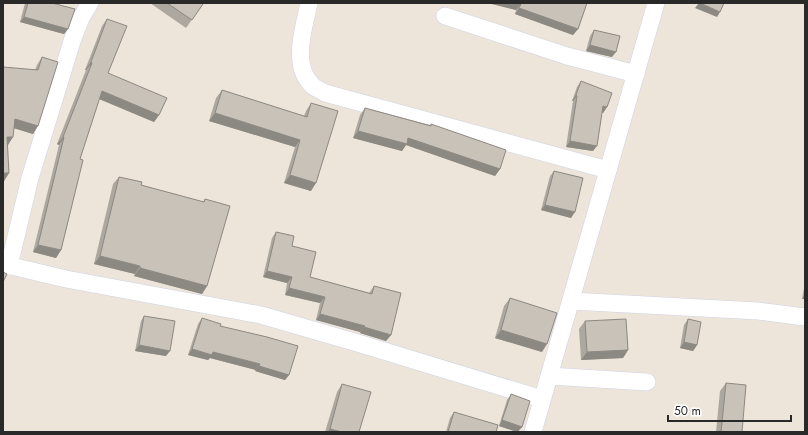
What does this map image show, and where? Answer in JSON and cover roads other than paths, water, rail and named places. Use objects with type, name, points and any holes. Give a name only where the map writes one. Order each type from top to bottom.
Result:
[{"type":"street","points":[[90,3],[80,18],[73,38],[30,178],[6,265],[66,279],[261,315],[542,399]]},
{"type":"street","points":[[309,3],[300,49],[302,67],[314,86],[325,93],[608,170]]},
{"type":"street","points":[[533,432],[656,3]]},
{"type":"street","points":[[445,16],[567,56],[636,74]]},
{"type":"street","points":[[571,301],[758,311],[805,317]]},
{"type":"street","points":[[549,376],[647,382]]}]
